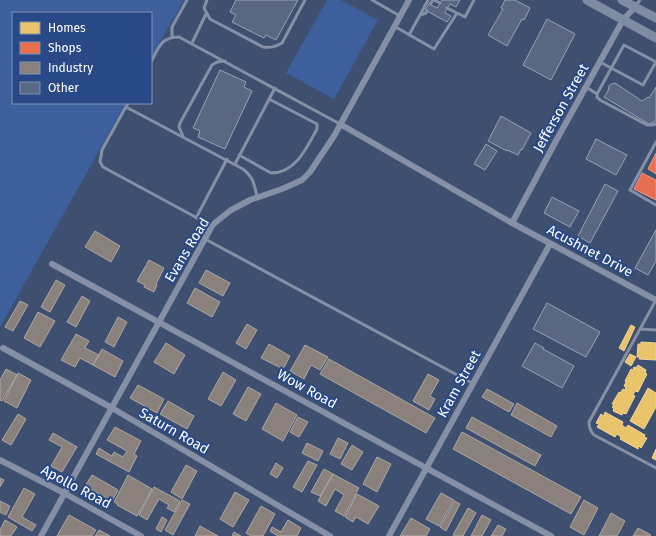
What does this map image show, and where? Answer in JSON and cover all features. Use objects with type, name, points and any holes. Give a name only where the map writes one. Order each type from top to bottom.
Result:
[{"type":"main road","points":[[587,0],[656,38]]},
{"type":"main road","points":[[622,0],[637,3],[656,18]]},
{"type":"street","name":"Evans Road","points":[[41,536],[212,226],[231,210],[302,180],[310,172],[340,124],[408,0]]},
{"type":"street","name":"Jefferson Street","points":[[512,223],[623,20],[637,3]]},
{"type":"street","name":"Acushnet Drive","points":[[340,124],[512,223],[656,300]]},
{"type":"street","name":"Kram Street","points":[[388,536],[550,244]]},
{"type":"street","name":"Wow Road","points":[[52,264],[551,536]]},
{"type":"street","name":"Saturn Road","points":[[4,348],[112,408],[330,536]]},
{"type":"street","name":"Apollo Road","points":[[0,460],[64,493],[141,536]]},
{"type":"lane","points":[[172,37],[172,27],[187,0]]},
{"type":"lane","points":[[207,0],[204,8],[210,19],[263,47],[269,48],[276,47],[282,42],[305,0]]},
{"type":"lane","points":[[372,0],[400,16]]},
{"type":"lane","points":[[410,35],[428,0]]},
{"type":"lane","points":[[430,4],[433,0],[440,4]]},
{"type":"lane","points":[[447,8],[465,17],[474,0]]},
{"type":"lane","points":[[420,15],[426,13],[427,11]]},
{"type":"lane","points":[[394,26],[434,49],[457,13]]},
{"type":"lane","points":[[192,43],[206,14]]},
{"type":"lane","points":[[152,60],[161,43],[165,39],[179,37],[340,124]]},
{"type":"lane","points":[[597,94],[611,68],[624,44],[656,62],[643,85],[611,68],[600,62]]},
{"type":"lane","points":[[183,136],[179,127],[180,123],[212,65],[217,62],[225,61]]},
{"type":"lane","points":[[235,164],[275,88]]},
{"type":"lane","points":[[586,88],[597,94],[597,97],[600,100],[646,125],[656,124]]},
{"type":"lane","points":[[239,155],[271,173],[286,170],[301,158],[318,128],[317,124],[269,99]]},
{"type":"lane","points":[[128,104],[102,150],[100,162],[103,167],[212,226]]},
{"type":"lane","points":[[126,107],[244,169],[251,176],[257,198]]},
{"type":"lane","points":[[656,142],[630,190],[656,205]]},
{"type":"lane","points":[[196,218],[227,159]]},
{"type":"lane","points":[[205,239],[472,383]]},
{"type":"lane","points":[[656,300],[589,422],[590,431],[594,435],[656,468]]},
{"type":"lane","points":[[640,329],[656,330]]},
{"type":"shaded area","points":[[0,0],[184,0],[152,56],[152,12],[12,12],[12,104],[125,104],[0,327]]},
{"type":"shaded area","points":[[327,0],[341,0],[378,20],[334,99],[286,73]]},
{"type":"building: Homes","points":[[631,325],[635,327],[624,351],[619,348]]},
{"type":"building: Homes","points":[[641,342],[656,343],[656,360],[639,359],[640,357],[637,357],[638,344],[641,344]]},
{"type":"building: Homes","points":[[630,354],[636,357],[631,366],[625,362]]},
{"type":"building: Homes","points":[[638,365],[646,370],[645,373],[647,374],[638,392],[635,391],[633,395],[635,396],[626,414],[623,413],[622,415],[613,411],[614,408],[612,407],[614,405],[612,404],[619,392],[620,393],[623,389],[625,390],[625,381],[631,369],[633,370],[634,367],[636,368]]},
{"type":"building: Homes","points":[[648,388],[656,393],[656,407],[644,429],[630,421]]},
{"type":"building: Homes","points":[[605,412],[623,422],[622,425],[626,428],[628,425],[645,435],[644,437],[647,438],[641,448],[639,446],[638,449],[620,439],[621,437],[617,434],[615,437],[597,427],[599,424],[596,423],[601,414],[604,416]]},
{"type":"building: Homes","points":[[656,449],[656,460],[652,458]]},
{"type":"building: Shops","points":[[656,153],[656,174],[648,169]]},
{"type":"building: Shops","points":[[642,173],[656,180],[656,200],[634,189]]},
{"type":"building: Industry","points":[[95,231],[120,246],[111,262],[85,247]]},
{"type":"building: Industry","points":[[149,260],[164,268],[156,284],[157,285],[154,292],[144,287],[145,285],[137,281]]},
{"type":"building: Industry","points":[[206,270],[230,283],[223,296],[199,283]]},
{"type":"building: Industry","points":[[56,280],[65,285],[50,312],[41,307]]},
{"type":"building: Industry","points":[[195,288],[220,302],[212,317],[187,303]]},
{"type":"building: Industry","points":[[82,296],[90,301],[76,327],[67,322]]},
{"type":"building: Industry","points":[[20,301],[28,305],[13,331],[5,327]]},
{"type":"building: Industry","points":[[38,312],[55,321],[40,347],[24,338]]},
{"type":"building: Industry","points":[[118,317],[127,322],[114,347],[105,342]]},
{"type":"building: Industry","points":[[247,324],[257,330],[246,349],[236,343]]},
{"type":"building: Industry","points":[[76,334],[89,341],[85,348],[99,355],[93,365],[80,358],[75,367],[61,360]]},
{"type":"building: Industry","points":[[166,343],[185,355],[174,374],[154,362]]},
{"type":"building: Industry","points":[[269,344],[290,356],[283,369],[261,358]]},
{"type":"building: Industry","points":[[305,345],[328,357],[320,370],[311,365],[304,379],[290,371]]},
{"type":"building: Industry","points":[[102,349],[123,361],[115,377],[93,365]]},
{"type":"building: Industry","points":[[329,359],[435,418],[426,433],[320,374]]},
{"type":"building: Industry","points":[[6,369],[17,375],[2,401],[0,400],[0,380]]},
{"type":"building: Industry","points":[[223,372],[236,380],[221,406],[208,399]]},
{"type":"building: Industry","points":[[18,373],[31,380],[17,408],[4,401]]},
{"type":"building: Industry","points":[[428,374],[439,380],[430,396],[435,399],[429,410],[413,401]]},
{"type":"building: Industry","points":[[138,385],[164,399],[157,413],[130,398]]},
{"type":"building: Industry","points":[[248,387],[261,394],[246,421],[233,414]]},
{"type":"building: Industry","points":[[487,389],[514,404],[509,412],[482,397]]},
{"type":"building: Industry","points":[[168,401],[194,416],[187,429],[160,414]]},
{"type":"building: Industry","points":[[276,403],[297,415],[283,441],[262,429]]},
{"type":"building: Industry","points":[[517,403],[557,426],[551,437],[511,415]]},
{"type":"building: Industry","points":[[18,414],[26,419],[11,445],[2,440]]},
{"type":"building: Industry","points":[[298,417],[308,422],[299,437],[290,432]]},
{"type":"building: Industry","points":[[472,417],[541,455],[535,466],[466,428]]},
{"type":"building: Industry","points":[[115,427],[141,441],[134,454],[137,456],[129,472],[96,454],[99,448],[112,456],[114,452],[123,457],[127,451],[107,440]]},
{"type":"building: Industry","points":[[462,432],[581,497],[571,514],[453,449]]},
{"type":"building: Industry","points":[[53,433],[77,447],[62,472],[51,466],[62,447],[49,440]]},
{"type":"building: Industry","points":[[338,438],[348,443],[340,459],[330,454]]},
{"type":"building: Industry","points":[[307,443],[323,451],[318,461],[302,453]]},
{"type":"building: Industry","points":[[352,445],[363,452],[352,470],[341,464]]},
{"type":"building: Industry","points":[[377,457],[391,464],[377,492],[363,484]]},
{"type":"building: Industry","points":[[308,461],[317,465],[302,492],[293,487]]},
{"type":"building: Industry","points":[[276,463],[283,468],[277,478],[270,474]]},
{"type":"building: Industry","points":[[186,465],[197,471],[182,499],[171,492]]},
{"type":"building: Industry","points":[[324,469],[333,474],[320,496],[311,492]]},
{"type":"building: Industry","points":[[333,474],[359,488],[344,516],[335,511],[344,495],[335,489],[326,506],[318,501]]},
{"type":"building: Industry","points":[[92,475],[118,490],[112,501],[85,486]]},
{"type":"building: Industry","points":[[128,475],[152,489],[137,516],[114,502]]},
{"type":"building: Industry","points":[[0,478],[4,480],[0,487]]},
{"type":"building: Industry","points":[[154,487],[180,501],[174,512],[167,508],[169,505],[159,499],[147,520],[139,515]]},
{"type":"building: Industry","points":[[24,488],[35,494],[22,517],[36,525],[32,531],[8,517]]},
{"type":"building: Industry","points":[[235,492],[249,500],[233,527],[220,519]]},
{"type":"building: Industry","points":[[441,493],[454,500],[439,526],[426,519]]},
{"type":"building: Industry","points":[[357,494],[379,506],[368,524],[356,517],[353,522],[345,517]]},
{"type":"building: Industry","points":[[182,500],[190,504],[173,535],[165,530]]},
{"type":"building: Industry","points":[[584,500],[598,508],[584,535],[570,527]]},
{"type":"building: Industry","points":[[0,501],[10,506],[6,515],[0,512]]},
{"type":"building: Industry","points":[[455,501],[460,504],[446,531],[440,527]]},
{"type":"building: Industry","points":[[261,506],[275,514],[263,536],[251,536],[246,533]]},
{"type":"building: Industry","points":[[468,508],[476,513],[463,536],[454,536],[453,535]]},
{"type":"building: Industry","points":[[611,513],[625,521],[617,536],[599,536]]},
{"type":"building: Industry","points":[[69,515],[96,530],[92,536],[57,536]]},
{"type":"building: Industry","points":[[482,515],[491,520],[482,536],[471,536]]},
{"type":"building: Industry","points":[[162,517],[167,520],[161,532],[156,529]]},
{"type":"building: Industry","points":[[411,518],[430,529],[426,536],[400,536]]},
{"type":"building: Industry","points":[[5,520],[17,527],[11,536],[0,536],[0,530]]},
{"type":"building: Industry","points":[[288,520],[301,528],[297,536],[278,536],[270,531],[272,527],[281,532]]},
{"type":"building: Industry","points":[[498,525],[506,529],[502,536],[491,536]]},
{"type":"building: Industry","points":[[200,526],[218,536],[195,536]]},
{"type":"building: Industry","points":[[638,528],[651,535],[633,536]]},
{"type":"building: Industry","points":[[99,530],[110,536],[95,536]]},
{"type":"building: Industry","points":[[234,532],[241,536],[232,536]]},
{"type":"building: Other","points":[[236,0],[298,0],[276,40],[266,35],[264,38],[232,22],[236,15],[230,12]]},
{"type":"building: Other","points":[[442,0],[460,0],[456,7],[450,4],[447,8],[445,13],[451,16],[447,22],[425,10],[429,4],[437,8]]},
{"type":"building: Other","points":[[505,0],[515,0],[530,8],[507,46],[488,35],[503,9],[501,8]]},
{"type":"building: Other","points":[[547,19],[575,34],[551,80],[523,65]]},
{"type":"building: Other","points":[[220,70],[246,82],[244,87],[252,91],[225,149],[198,137],[200,131],[193,128]]},
{"type":"building: Other","points":[[615,83],[642,101],[648,97],[649,98],[656,87],[656,121],[649,124],[604,97],[609,86]]},
{"type":"building: Other","points":[[501,116],[531,133],[518,155],[488,141]]},
{"type":"building: Other","points":[[596,139],[627,155],[616,175],[586,159]]},
{"type":"building: Other","points":[[486,144],[497,151],[485,170],[474,164]]},
{"type":"building: Other","points":[[605,184],[618,191],[590,243],[578,236]]},
{"type":"building: Other","points":[[552,197],[579,211],[570,227],[544,213]]},
{"type":"building: Other","points":[[656,230],[656,261],[648,275],[635,268]]},
{"type":"building: Other","points":[[547,303],[600,332],[586,357],[533,329]]},
{"type":"building: Other","points":[[535,343],[574,366],[562,388],[522,366]]}]
